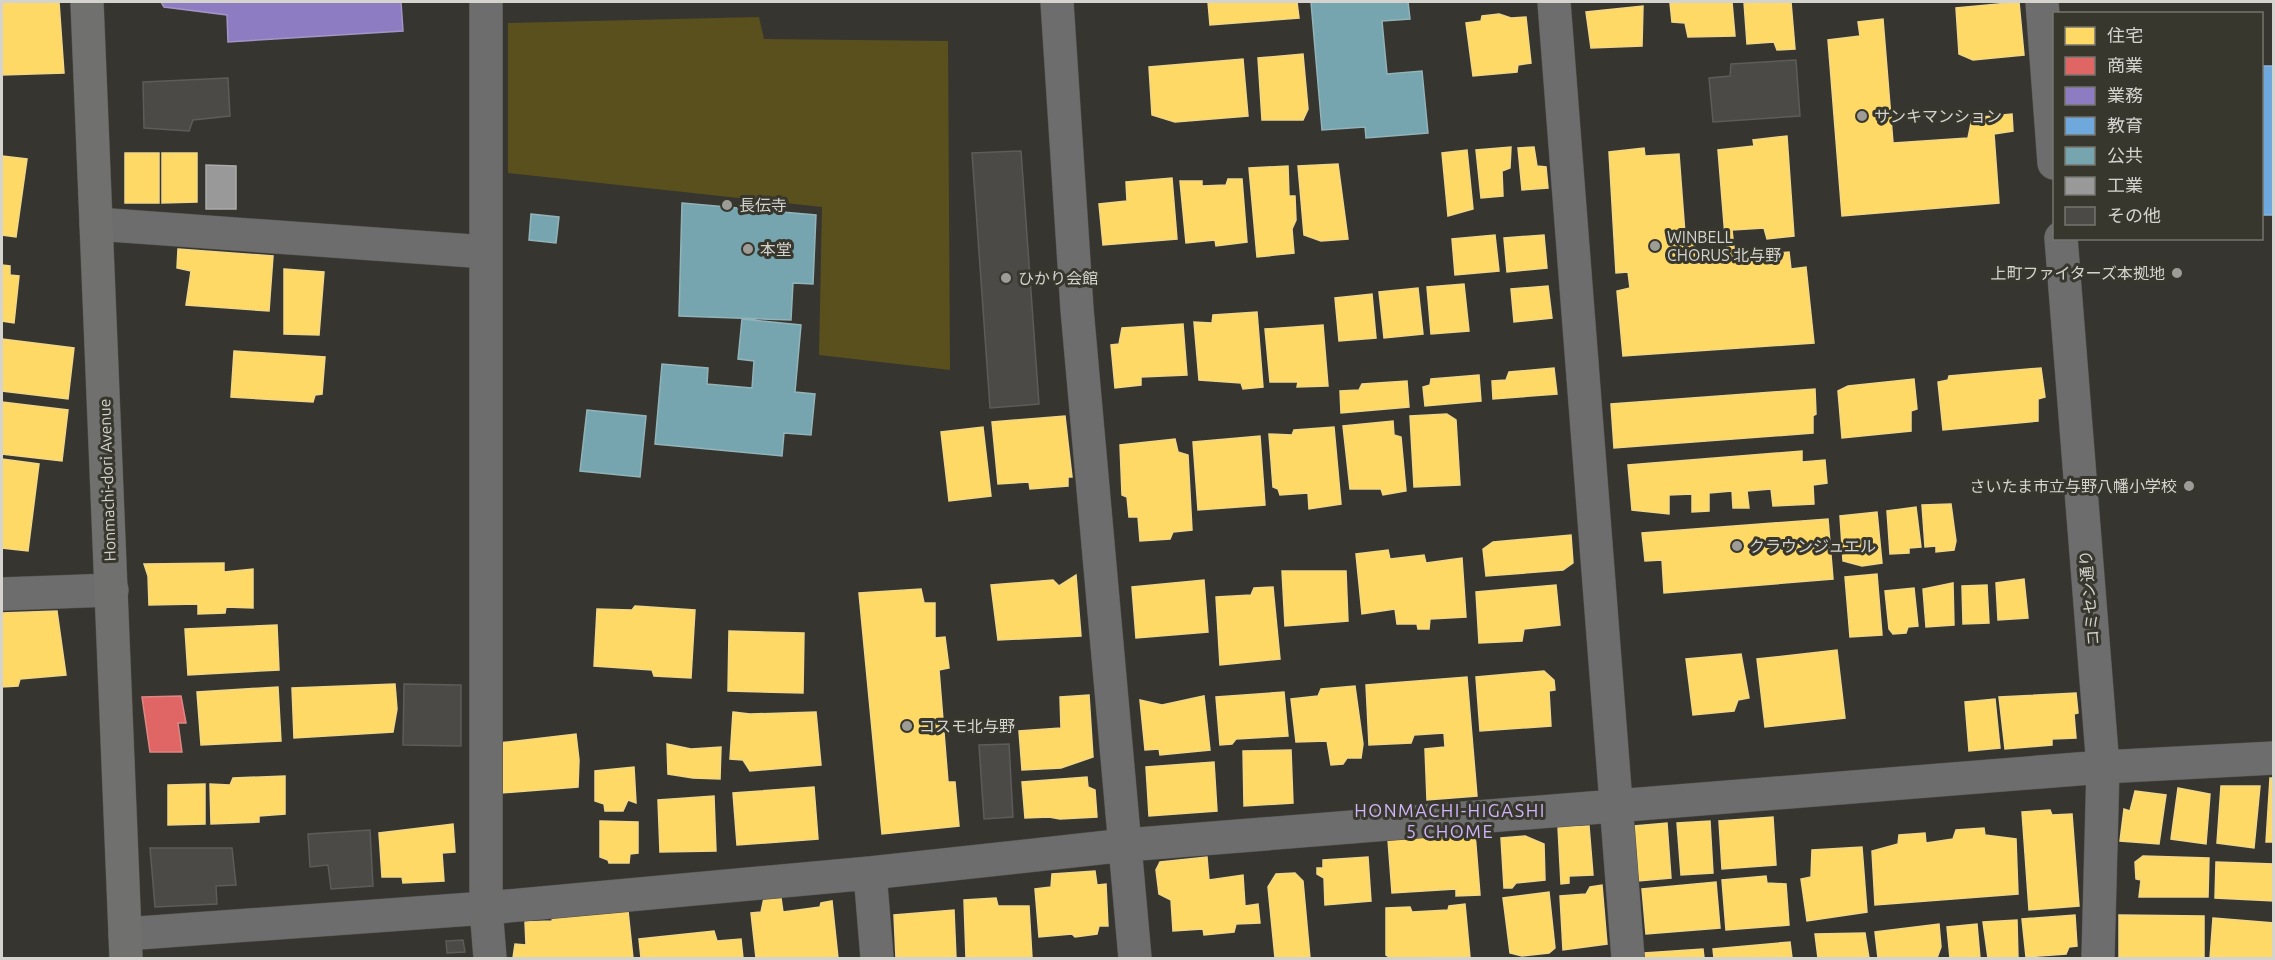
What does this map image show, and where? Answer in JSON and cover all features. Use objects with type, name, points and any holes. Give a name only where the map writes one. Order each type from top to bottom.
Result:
[{"type":"main road","name":"Honmachi-dori Avenue","points":[[87,2],[126,946]]},
{"type":"street","points":[[486,2],[486,908],[490,958]]},
{"type":"street","points":[[1057,2],[1078,320],[1135,958]]},
{"type":"street","points":[[1554,2],[1628,958]]},
{"type":"street","points":[[2042,2],[2053,138]]},
{"type":"street","points":[[96,224],[486,252]]},
{"type":"street","name":"コミセン通り","points":[[2061,240],[2103,767],[2098,958]]},
{"type":"street","points":[[2,594],[112,590]]},
{"type":"street","points":[[126,946],[486,908],[870,873],[1126,845],[2103,767],[2274,758]]},
{"type":"street","points":[[870,873],[877,958]]},
{"type":"shaded area","points":[[759,17],[764,39],[948,41],[950,370],[819,355],[822,207],[508,173],[508,23]]},
{"type":"building: 住宅","points":[[2,2],[59,2],[64,73],[2,75]]},
{"type":"building: 住宅","points":[[1208,2],[1297,2],[1299,18],[1210,25]]},
{"type":"building: 住宅","points":[[1732,2],[1735,36],[1688,37],[1685,23],[1672,22],[1670,3]]},
{"type":"building: 住宅","points":[[1744,2],[1791,2],[1795,49],[1777,50],[1774,42],[1747,44]]},
{"type":"building: 住宅","points":[[2019,2],[2024,55],[1973,60],[1959,54],[1956,8]]},
{"type":"building: 住宅","points":[[1643,6],[1642,46],[1591,48],[1586,12]]},
{"type":"building: 住宅","points":[[1499,14],[1511,18],[1526,17],[1531,63],[1518,65],[1517,72],[1473,76],[1466,23],[1481,21],[1482,16]]},
{"type":"building: 住宅","name":"サンキマンション","points":[[1883,19],[1893,143],[1968,138],[1972,118],[2012,114],[2013,131],[1994,134],[1999,203],[1842,216],[1828,40],[1860,36],[1858,22]]},
{"type":"building: 住宅","points":[[1303,54],[1308,109],[1303,120],[1262,120],[1258,58]]},
{"type":"building: 住宅","points":[[1243,59],[1248,116],[1175,122],[1152,115],[1149,67]]},
{"type":"building: 住宅","name":"WINBELL CHORUS 北与野","points":[[1787,136],[1794,236],[1767,239],[1764,228],[1732,230],[1735,257],[1789,252],[1791,269],[1806,267],[1814,343],[1623,356],[1617,291],[1630,288],[1628,272],[1616,273],[1609,152],[1644,148],[1645,156],[1679,154],[1685,234],[1694,233],[1696,264],[1727,261],[1718,150],[1754,146],[1753,140]]},
{"type":"building: 住宅","points":[[1511,147],[1510,168],[1502,171],[1503,196],[1481,198],[1476,150]]},
{"type":"building: 住宅","points":[[1534,147],[1537,166],[1546,167],[1548,188],[1522,190],[1518,148]]},
{"type":"building: 住宅","points":[[1467,150],[1473,209],[1448,216],[1442,153]]},
{"type":"building: 住宅","points":[[125,153],[159,153],[159,203],[125,203]]},
{"type":"building: 住宅","points":[[162,153],[197,153],[197,202],[162,203]]},
{"type":"building: 住宅","points":[[2,156],[27,159],[16,237],[2,235]]},
{"type":"building: 住宅","points":[[1338,164],[1348,239],[1321,241],[1304,235],[1298,166]]},
{"type":"building: 住宅","points":[[1288,166],[1289,196],[1295,196],[1296,220],[1292,229],[1294,253],[1257,257],[1249,168]]},
{"type":"building: 住宅","points":[[1172,178],[1177,239],[1103,245],[1099,204],[1127,201],[1126,182]]},
{"type":"building: 住宅","points":[[1228,179],[1242,179],[1247,242],[1216,246],[1215,240],[1186,243],[1180,181],[1202,181],[1202,186],[1226,185]]},
{"type":"building: 住宅","points":[[1495,235],[1499,271],[1455,275],[1452,239]]},
{"type":"building: 住宅","points":[[1544,235],[1547,268],[1507,272],[1504,238]]},
{"type":"building: 住宅","points":[[178,249],[273,256],[269,311],[186,305],[191,271],[177,268]]},
{"type":"building: 住宅","points":[[2,265],[10,266],[10,275],[19,276],[14,323],[2,321]]},
{"type":"building: 住宅","points":[[284,269],[324,272],[319,335],[284,334]]},
{"type":"building: 住宅","points":[[1464,284],[1469,331],[1431,334],[1427,287]]},
{"type":"building: 住宅","points":[[1548,286],[1552,318],[1514,322],[1511,289]]},
{"type":"building: 住宅","points":[[1418,288],[1423,334],[1384,338],[1379,292]]},
{"type":"building: 住宅","points":[[1372,294],[1376,338],[1339,341],[1335,298]]},
{"type":"building: 住宅","points":[[1257,312],[1263,387],[1243,389],[1241,383],[1199,380],[1194,322],[1212,323],[1213,315]]},
{"type":"building: 住宅","points":[[1183,324],[1187,375],[1141,377],[1141,385],[1115,388],[1111,345],[1119,344],[1122,328]]},
{"type":"building: 住宅","points":[[1323,325],[1328,386],[1297,387],[1298,382],[1270,382],[1265,329]]},
{"type":"building: 住宅","points":[[2,339],[74,348],[68,399],[2,391]]},
{"type":"building: 住宅","points":[[234,351],[325,357],[322,394],[315,395],[313,402],[231,397]]},
{"type":"building: 住宅","points":[[1554,368],[1557,394],[1493,399],[1492,381],[1506,380],[1509,372]]},
{"type":"building: 住宅","points":[[2041,368],[2045,397],[2038,399],[2038,421],[1943,430],[1938,382],[1948,380],[1949,376]]},
{"type":"building: 住宅","points":[[1479,375],[1481,401],[1425,406],[1423,387],[1430,385],[1431,379]]},
{"type":"building: 住宅","points":[[1914,379],[1917,409],[1911,411],[1911,431],[1842,438],[1838,391],[1848,386]]},
{"type":"building: 住宅","points":[[1407,381],[1409,407],[1341,413],[1340,391],[1359,390],[1362,384]]},
{"type":"building: 住宅","points":[[1815,389],[1816,414],[1813,416],[1813,433],[1614,448],[1611,404]]},
{"type":"building: 住宅","points":[[2,402],[68,410],[62,461],[2,454]]},
{"type":"building: 住宅","points":[[1447,414],[1456,420],[1460,485],[1414,487],[1410,416]]},
{"type":"building: 住宅","points":[[1065,416],[1072,477],[1068,477],[1068,486],[1030,489],[1029,482],[998,484],[992,422]]},
{"type":"building: 住宅","points":[[1393,421],[1394,435],[1401,437],[1406,491],[1383,495],[1381,489],[1350,489],[1343,426]]},
{"type":"building: 住宅","points":[[983,427],[991,496],[949,501],[941,432]]},
{"type":"building: 住宅","points":[[1334,427],[1341,504],[1309,509],[1308,493],[1280,495],[1278,489],[1273,487],[1269,434],[1292,435],[1294,430]]},
{"type":"building: 住宅","points":[[1260,436],[1265,505],[1198,510],[1193,442]]},
{"type":"building: 住宅","points":[[1175,439],[1178,452],[1188,455],[1192,530],[1173,532],[1170,539],[1140,541],[1138,517],[1129,517],[1127,497],[1122,495],[1120,445]]},
{"type":"building: 住宅","points":[[1802,451],[1802,462],[1825,460],[1827,483],[1813,485],[1814,504],[1773,506],[1771,489],[1747,491],[1749,508],[1733,508],[1732,491],[1709,493],[1709,511],[1692,512],[1692,494],[1669,495],[1669,514],[1632,510],[1628,465]]},
{"type":"building: 住宅","points":[[2,459],[39,464],[28,551],[2,548]]},
{"type":"building: 住宅","points":[[1951,504],[1956,541],[1954,550],[1936,552],[1936,546],[1925,547],[1922,505]]},
{"type":"building: 住宅","points":[[1916,507],[1921,547],[1909,548],[1909,553],[1890,554],[1887,511]]},
{"type":"building: 住宅","points":[[1877,512],[1882,563],[1862,566],[1843,561],[1840,516]]},
{"type":"building: 住宅","name":"クラウンジュエル","points":[[1828,519],[1833,579],[1664,593],[1662,560],[1645,561],[1642,533]]},
{"type":"building: 住宅","points":[[1571,535],[1573,563],[1563,570],[1486,576],[1483,549],[1493,542]]},
{"type":"building: 住宅","points":[[1388,550],[1390,559],[1424,555],[1426,563],[1462,558],[1466,617],[1430,619],[1429,629],[1418,629],[1417,624],[1397,624],[1395,609],[1362,614],[1356,554]]},
{"type":"building: 住宅","points":[[224,563],[224,572],[253,569],[253,608],[226,607],[225,613],[198,614],[198,604],[149,605],[148,576],[144,564]]},
{"type":"building: 住宅","points":[[1282,571],[1346,571],[1348,621],[1285,626]]},
{"type":"building: 住宅","points":[[1877,574],[1882,635],[1850,637],[1845,577]]},
{"type":"building: 住宅","points":[[1076,575],[1081,636],[998,640],[991,585],[1053,580],[1059,586]]},
{"type":"building: 住宅","points":[[2024,579],[2028,618],[1998,620],[1996,583]]},
{"type":"building: 住宅","points":[[1204,580],[1208,632],[1136,638],[1132,587]]},
{"type":"building: 住宅","points":[[1953,583],[1954,625],[1926,627],[1923,589]]},
{"type":"building: 住宅","points":[[1556,585],[1560,625],[1524,629],[1522,641],[1479,643],[1476,592]]},
{"type":"building: 住宅","points":[[1987,585],[1989,623],[1963,624],[1962,586]]},
{"type":"building: 住宅","points":[[1273,587],[1280,659],[1220,665],[1216,597],[1251,595],[1254,588]]},
{"type":"building: 住宅","points":[[1914,588],[1918,626],[1908,627],[1906,633],[1893,634],[1889,629],[1885,591]]},
{"type":"building: 住宅","name":"コスモ北与野","points":[[921,589],[924,603],[935,603],[935,638],[945,637],[949,668],[939,670],[948,782],[955,782],[959,826],[882,834],[859,593]]},
{"type":"building: 住宅","points":[[635,606],[695,610],[691,678],[654,676],[652,670],[594,666],[597,609],[632,610]]},
{"type":"building: 住宅","points":[[57,611],[66,675],[20,679],[18,686],[2,687],[2,613]]},
{"type":"building: 住宅","points":[[277,625],[279,670],[188,675],[185,629]]},
{"type":"building: 住宅","points":[[729,631],[804,633],[803,693],[728,691]]},
{"type":"building: 住宅","points":[[1837,650],[1845,718],[1765,727],[1757,659]]},
{"type":"building: 住宅","points":[[1741,654],[1749,698],[1738,700],[1734,711],[1693,715],[1686,659]]},
{"type":"building: 住宅","points":[[1544,671],[1554,680],[1555,690],[1549,691],[1551,726],[1480,731],[1476,677]]},
{"type":"building: 住宅","points":[[1467,677],[1477,796],[1427,800],[1425,749],[1445,747],[1444,733],[1414,735],[1411,743],[1369,745],[1366,685]]},
{"type":"building: 住宅","points":[[395,684],[397,709],[393,732],[294,738],[292,688]]},
{"type":"building: 住宅","points":[[1355,686],[1363,744],[1361,758],[1347,758],[1343,764],[1331,765],[1327,741],[1296,742],[1291,699],[1318,696],[1321,689]]},
{"type":"building: 住宅","points":[[278,687],[281,741],[201,745],[197,692]]},
{"type":"building: 住宅","points":[[1284,692],[1288,736],[1236,739],[1232,744],[1220,745],[1216,697]]},
{"type":"building: 住宅","points":[[2076,693],[2078,713],[2074,714],[2076,738],[2052,739],[2052,745],[2005,749],[1999,697]]},
{"type":"building: 住宅","points":[[1089,695],[1093,757],[1061,768],[1022,770],[1019,731],[1061,728],[1060,697]]},
{"type":"building: 住宅","points":[[1204,696],[1210,750],[1160,755],[1159,749],[1145,750],[1140,700],[1162,705]]},
{"type":"building: 住宅","points":[[1995,699],[2000,748],[1969,751],[1965,702]]},
{"type":"building: 住宅","points":[[733,712],[750,714],[816,712],[821,765],[750,771],[743,760],[730,759]]},
{"type":"building: 住宅","points":[[576,734],[579,760],[578,787],[502,793],[499,743]]},
{"type":"building: 住宅","points":[[667,744],[691,749],[721,747],[720,779],[668,774]]},
{"type":"building: 住宅","points":[[1291,750],[1293,803],[1244,806],[1243,751]]},
{"type":"building: 住宅","points":[[1214,762],[1217,811],[1149,816],[1146,767]]},
{"type":"building: 住宅","points":[[634,767],[636,803],[628,800],[623,811],[605,811],[604,804],[595,801],[595,771]]},
{"type":"building: 住宅","points":[[285,776],[285,814],[259,816],[259,822],[211,824],[210,784],[230,785],[233,778]]},
{"type":"building: 住宅","points":[[1087,777],[1088,787],[1095,790],[1097,817],[1025,818],[1022,782]]},
{"type":"building: 住宅","points":[[2270,778],[2274,778],[2274,842],[2266,842]]},
{"type":"building: 住宅","points":[[205,784],[205,824],[168,825],[168,785]]},
{"type":"building: 住宅","points":[[2221,786],[2260,786],[2254,848],[2217,843]]},
{"type":"building: 住宅","points":[[814,787],[818,839],[737,845],[733,793]]},
{"type":"building: 住宅","points":[[2178,788],[2210,794],[2206,844],[2171,839]]},
{"type":"building: 住宅","points":[[2135,791],[2166,795],[2159,844],[2120,841],[2124,809],[2130,811]]},
{"type":"building: 住宅","points":[[714,796],[716,851],[660,852],[658,800]]},
{"type":"building: 住宅","points":[[2050,810],[2052,815],[2072,814],[2079,906],[2029,910],[2022,812]]},
{"type":"building: 住宅","points":[[1773,817],[1776,865],[1722,869],[1719,821]]},
{"type":"building: 住宅","points":[[600,821],[638,822],[638,853],[630,854],[629,863],[609,863],[608,860],[600,857]]},
{"type":"building: 住宅","points":[[1710,821],[1713,873],[1681,875],[1677,823]]},
{"type":"building: 住宅","points":[[1667,823],[1671,878],[1638,881],[1634,826]]},
{"type":"building: 住宅","points":[[453,824],[455,852],[442,853],[444,881],[403,883],[402,877],[382,877],[379,833]]},
{"type":"building: 住宅","points":[[1589,826],[1593,875],[1569,876],[1569,883],[1561,884],[1558,827]]},
{"type":"building: 住宅","points":[[1984,828],[1985,835],[2016,839],[2018,894],[1875,905],[1872,851],[1898,844],[1899,835],[1925,833],[1926,843],[1953,839],[1956,830]]},
{"type":"building: 住宅","points":[[1475,833],[1480,895],[1456,896],[1456,889],[1392,893],[1388,840]]},
{"type":"building: 住宅","points":[[1525,836],[1544,844],[1545,880],[1516,883],[1512,888],[1504,888],[1501,838]]},
{"type":"building: 住宅","points":[[1862,847],[1867,912],[1807,921],[1801,879],[1811,877],[1812,850]]},
{"type":"building: 住宅","points":[[2143,856],[2209,858],[2208,897],[2139,897],[2141,880],[2136,879],[2135,862]]},
{"type":"building: 住宅","points":[[1207,857],[1209,880],[1243,875],[1245,906],[1258,904],[1260,923],[1236,924],[1234,932],[1204,935],[1203,929],[1173,931],[1171,900],[1159,894],[1156,870],[1160,862]]},
{"type":"building: 住宅","points":[[1368,857],[1371,901],[1325,905],[1324,878],[1317,874],[1317,868],[1323,868],[1323,860]]},
{"type":"building: 住宅","points":[[2216,862],[2274,864],[2274,901],[2215,898]]},
{"type":"building: 住宅","points":[[1095,871],[1097,885],[1106,884],[1108,926],[1099,926],[1097,934],[1075,937],[1072,934],[1039,937],[1035,889],[1051,887],[1052,874]]},
{"type":"building: 住宅","points":[[1295,873],[1303,881],[1310,958],[1275,958],[1268,887],[1276,874]]},
{"type":"building: 住宅","points":[[1766,876],[1767,883],[1786,884],[1789,925],[1726,930],[1722,880]]},
{"type":"building: 住宅","points":[[1716,882],[1720,928],[1646,934],[1642,889]]},
{"type":"building: 住宅","points":[[1602,885],[1607,944],[1563,950],[1560,896],[1586,894],[1590,887]]},
{"type":"building: 住宅","points":[[1549,892],[1555,948],[1549,953],[1522,956],[1510,953],[1503,898]]},
{"type":"building: 住宅","points":[[764,898],[781,898],[783,912],[820,907],[821,903],[832,901],[838,958],[756,958],[751,913],[761,912]]},
{"type":"building: 住宅","points":[[996,898],[998,906],[1029,906],[1032,958],[966,958],[964,900]]},
{"type":"building: 住宅","points":[[1465,904],[1470,957],[1391,958],[1386,955],[1386,908],[1410,907],[1412,912],[1448,910],[1449,906]]},
{"type":"building: 住宅","points":[[954,910],[956,958],[896,958],[894,915]]},
{"type":"building: 住宅","points":[[628,911],[633,958],[513,958],[515,944],[526,945],[525,922],[552,921],[553,915]]},
{"type":"building: 住宅","points":[[2075,915],[2077,946],[2069,947],[2066,954],[2026,957],[2022,919]]},
{"type":"building: 住宅","points":[[2119,915],[2204,916],[2204,958],[2119,958]]},
{"type":"building: 住宅","points":[[2213,918],[2274,923],[2274,958],[2210,958]]},
{"type":"building: 住宅","points":[[2017,920],[2018,958],[1988,958],[1983,922]]},
{"type":"building: 住宅","points":[[1939,924],[1941,947],[1937,958],[1878,958],[1875,932]]},
{"type":"building: 住宅","points":[[1977,924],[1980,958],[1950,958],[1947,927]]},
{"type":"building: 住宅","points":[[714,931],[717,941],[741,939],[743,958],[641,958],[639,939]]},
{"type":"building: 住宅","points":[[1865,933],[1869,958],[1818,958],[1815,934]]},
{"type":"building: 住宅","points":[[1790,942],[1792,958],[1714,958],[1713,949]]},
{"type":"building: 住宅","points":[[1703,949],[1704,958],[1644,958],[1644,953]]},
{"type":"building: 商業","points":[[181,696],[186,723],[178,723],[182,752],[150,752],[142,697]]},
{"type":"building: 業務","points":[[161,2],[401,2],[403,31],[228,42],[227,15],[164,7]]},
{"type":"building: 教育","points":[[2263,66],[2274,66],[2274,215],[2263,215]]},
{"type":"building: 公共","points":[[1311,2],[1408,2],[1410,19],[1382,21],[1387,74],[1422,71],[1428,133],[1366,138],[1365,127],[1322,130]]},
{"type":"building: 公共","name":"本堂","points":[[682,203],[816,215],[813,284],[793,283],[791,320],[679,316]]},
{"type":"building: 公共","points":[[531,214],[559,217],[556,243],[529,240]]},
{"type":"building: 公共","points":[[742,319],[801,325],[795,392],[815,394],[811,435],[784,433],[782,456],[655,444],[662,364],[708,368],[707,384],[752,388],[754,361],[738,359]]},
{"type":"building: 公共","points":[[587,410],[646,416],[640,477],[580,471]]},
{"type":"building: 工業","points":[[206,165],[236,166],[236,209],[206,209]]},
{"type":"building: その他","points":[[1796,60],[1800,116],[1713,122],[1709,78],[1730,76],[1731,64]]},
{"type":"building: その他","points":[[228,78],[230,116],[193,120],[189,131],[144,128],[143,82]]},
{"type":"building: その他","name":"ひかり会館","points":[[1021,151],[1039,404],[990,408],[972,153]]},
{"type":"building: その他","points":[[404,684],[461,685],[461,746],[403,745]]},
{"type":"building: その他","points":[[1009,744],[1013,817],[984,819],[979,745]]},
{"type":"building: その他","points":[[370,830],[373,886],[331,889],[328,865],[310,867],[308,834]]},
{"type":"building: その他","points":[[150,848],[232,848],[236,885],[216,886],[217,904],[155,907]]},
{"type":"building: その他","points":[[463,940],[465,952],[447,953],[446,941]]},
{"type":"place","name":"サンキマンション","points":[[1862,116]]},
{"type":"place","name":"長伝寺","points":[[727,205]]},
{"type":"place","name":"WINBELL CHORUS 北与野","points":[[1655,246]]},
{"type":"place","name":"本堂","points":[[748,249]]},
{"type":"place","name":"上町ファイターズ本拠地","points":[[2177,273]]},
{"type":"place","name":"ひかり会館","points":[[1006,278]]},
{"type":"place","name":"さいたま市立与野八幡小学校","points":[[2189,486]]},
{"type":"place","name":"クラウンジュエル","points":[[1737,546]]},
{"type":"place","name":"コスモ北与野","points":[[907,726]]},
{"type":"district","name":"HONMACHI-HIGASHI 5 CHOME","points":[[1450,821]]}]
